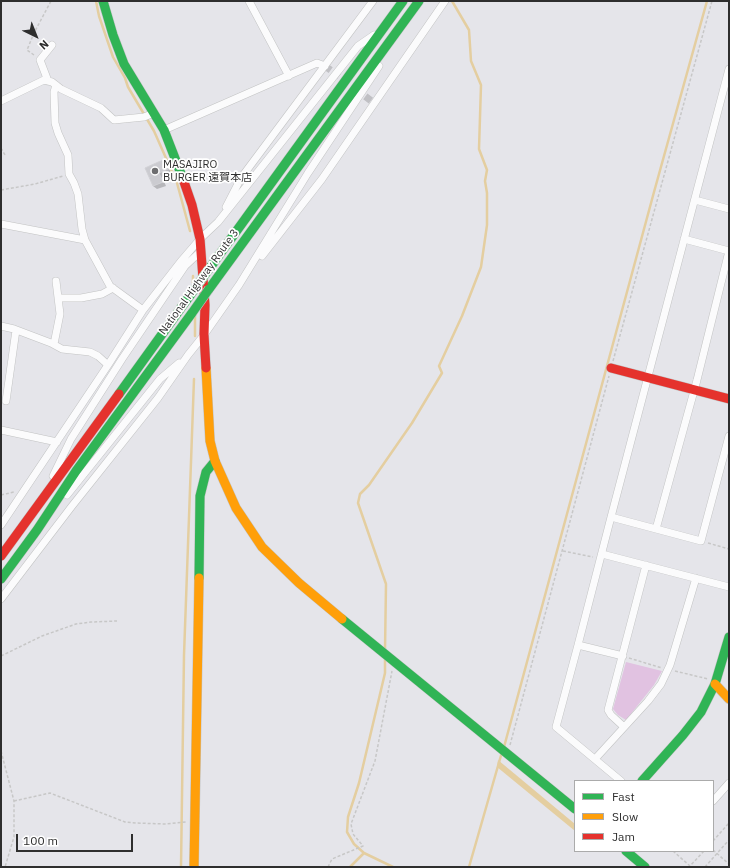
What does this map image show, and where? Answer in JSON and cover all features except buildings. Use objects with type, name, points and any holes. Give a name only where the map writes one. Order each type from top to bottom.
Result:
[{"type":"main road","points":[[103,1],[113,35],[124,64],[164,130],[179,166],[192,205],[200,239],[201,251],[205,305],[204,335],[210,441],[215,461],[236,508],[262,547],[299,583],[508,752],[574,808]]},
{"type":"main road","name":"National Highway Route 3","points":[[1,556],[403,1]]},
{"type":"main road","name":"National Highway Route 3","points":[[1,579],[37,530],[76,471],[419,1]]},
{"type":"main road","points":[[611,368],[729,399]]},
{"type":"main road","points":[[194,867],[200,496],[206,472],[215,461]]},
{"type":"main road","points":[[643,780],[683,735],[701,712],[726,660],[729,637]]},
{"type":"main road","points":[[715,684],[729,699]]},
{"type":"main road","points":[[627,852],[645,867]]},
{"type":"street","points":[[249,1],[289,76]]},
{"type":"street","points":[[218,222],[241,178],[373,1]]},
{"type":"street","points":[[1,599],[72,506],[158,398],[239,285],[322,179],[445,1]]},
{"type":"street","points":[[239,285],[308,173],[370,81],[404,22]]},
{"type":"street","points":[[1,525],[143,310],[182,260],[200,239],[218,222],[358,46],[380,31]]},
{"type":"street","points":[[48,81],[40,60],[52,45]]},
{"type":"street","points":[[164,130],[318,63],[325,66]]},
{"type":"street","points":[[620,780],[556,727],[729,69]]},
{"type":"street","points":[[1,101],[44,80],[52,82],[61,89],[101,108],[114,120],[144,118],[154,113]]},
{"type":"street","points":[[56,85],[54,92],[56,123],[58,133],[68,155],[69,174],[78,194],[82,229],[85,240],[110,286],[143,310]]},
{"type":"street","points":[[695,200],[729,209]]},
{"type":"street","points":[[1,224],[85,240]]},
{"type":"street","points":[[656,529],[694,390],[729,251],[684,239]]},
{"type":"street","points":[[43,498],[71,439],[107,382],[184,266],[201,251]]},
{"type":"street","points":[[54,344],[60,314],[56,281]]},
{"type":"street","points":[[58,298],[81,298],[102,294],[113,288]]},
{"type":"street","points":[[1,326],[54,344],[62,349],[90,352],[98,356],[108,365]]},
{"type":"street","points":[[6,401],[16,330]]},
{"type":"street","points":[[37,530],[160,379],[188,355]]},
{"type":"street","points":[[1,382],[9,383]]},
{"type":"street","points":[[1,430],[57,442]]},
{"type":"street","points":[[611,517],[701,541],[729,436]]},
{"type":"street","points":[[601,556],[646,565],[729,587]]},
{"type":"street","points":[[624,727],[611,715],[608,710],[646,565]]},
{"type":"street","points":[[595,759],[648,701],[661,684],[670,665],[696,578]]},
{"type":"street","points":[[578,645],[623,656]]},
{"type":"street","points":[[714,801],[729,783]]},
{"type":"path","points":[[40,60],[27,50],[51,1]]},
{"type":"path","points":[[508,752],[611,368],[712,1]]},
{"type":"path","points":[[1,148],[4,155]]},
{"type":"path","points":[[1,190],[35,184],[69,174]]},
{"type":"path","points":[[1,495],[24,490]]},
{"type":"path","points":[[701,541],[729,549]]},
{"type":"path","points":[[563,551],[601,556]]},
{"type":"path","points":[[1,656],[42,636],[76,624],[118,621]]},
{"type":"path","points":[[328,867],[332,859],[363,846],[353,834],[351,824],[375,761],[394,661]]},
{"type":"path","points":[[1,751],[14,801],[14,837],[5,867]]},
{"type":"path","points":[[14,801],[50,793],[125,822],[136,824],[166,824],[195,821]]},
{"type":"path","points":[[714,840],[729,823]]},
{"type":"path","points":[[705,867],[729,840]]},
{"type":"path","points":[[714,851],[729,864]]},
{"type":"path","points":[[674,852],[690,866],[703,852]]},
{"type":"shaded area","points":[[626,662],[662,671],[654,685],[626,720],[618,715],[613,709]]},
{"type":"shaded area","points":[[498,760],[574,823],[574,830],[497,767]]},
{"type":"waterway","points":[[96,1],[99,16],[113,57],[125,78],[128,87],[154,131],[177,183],[190,231]]},
{"type":"waterway","points":[[385,650],[386,584],[358,503],[360,494],[369,485],[412,423],[442,373],[439,366],[462,316],[481,267],[487,225],[487,193],[485,181],[487,170],[479,149],[481,85],[471,61],[469,30],[452,1]]},
{"type":"waterway","points":[[504,747],[707,1]]},
{"type":"waterway","points":[[193,276],[193,283]]},
{"type":"waterway","points":[[195,316],[195,336]]},
{"type":"waterway","points":[[181,867],[184,655],[194,379]]},
{"type":"waterway","points":[[385,657],[385,673],[359,783],[348,817],[347,832],[354,844],[364,853],[393,867]]},
{"type":"waterway","points":[[469,867],[502,752]]},
{"type":"waterway","points":[[350,867],[364,853]]},
{"type":"tunnel","points":[[325,66],[347,82]]},
{"type":"tunnel","points":[[357,90],[374,103]]},
{"type":"traffic: fast","points":[[103,1],[113,35],[124,64],[164,130],[183,179]]},
{"type":"traffic: fast","points":[[209,269],[403,1]]},
{"type":"traffic: fast","points":[[209,289],[419,1]]},
{"type":"traffic: fast","points":[[191,294],[209,269]]},
{"type":"traffic: fast","points":[[192,313],[209,289]]},
{"type":"traffic: fast","points":[[119,394],[191,294]]},
{"type":"traffic: fast","points":[[1,579],[37,530],[76,471],[192,313]]},
{"type":"traffic: fast","points":[[199,578],[200,496],[206,472],[215,461]]},
{"type":"traffic: fast","points":[[342,619],[574,808]]},
{"type":"traffic: fast","points":[[643,780],[683,735],[701,712],[715,684],[729,637]]},
{"type":"traffic: fast","points":[[627,852],[645,867]]},
{"type":"traffic: slow","points":[[206,368],[210,441],[215,461],[236,508],[262,547],[299,583],[342,619]]},
{"type":"traffic: slow","points":[[194,867],[199,578]]},
{"type":"traffic: slow","points":[[715,684],[729,699]]},
{"type":"traffic: jam","points":[[183,179],[192,205],[200,239],[205,305],[204,335],[206,368]]},
{"type":"traffic: jam","points":[[611,368],[729,399]]},
{"type":"traffic: jam","points":[[1,556],[119,394]]},
{"type":"place","name":"MASAJIRO BURGER 遠賀本店","points":[[155,171]]}]
